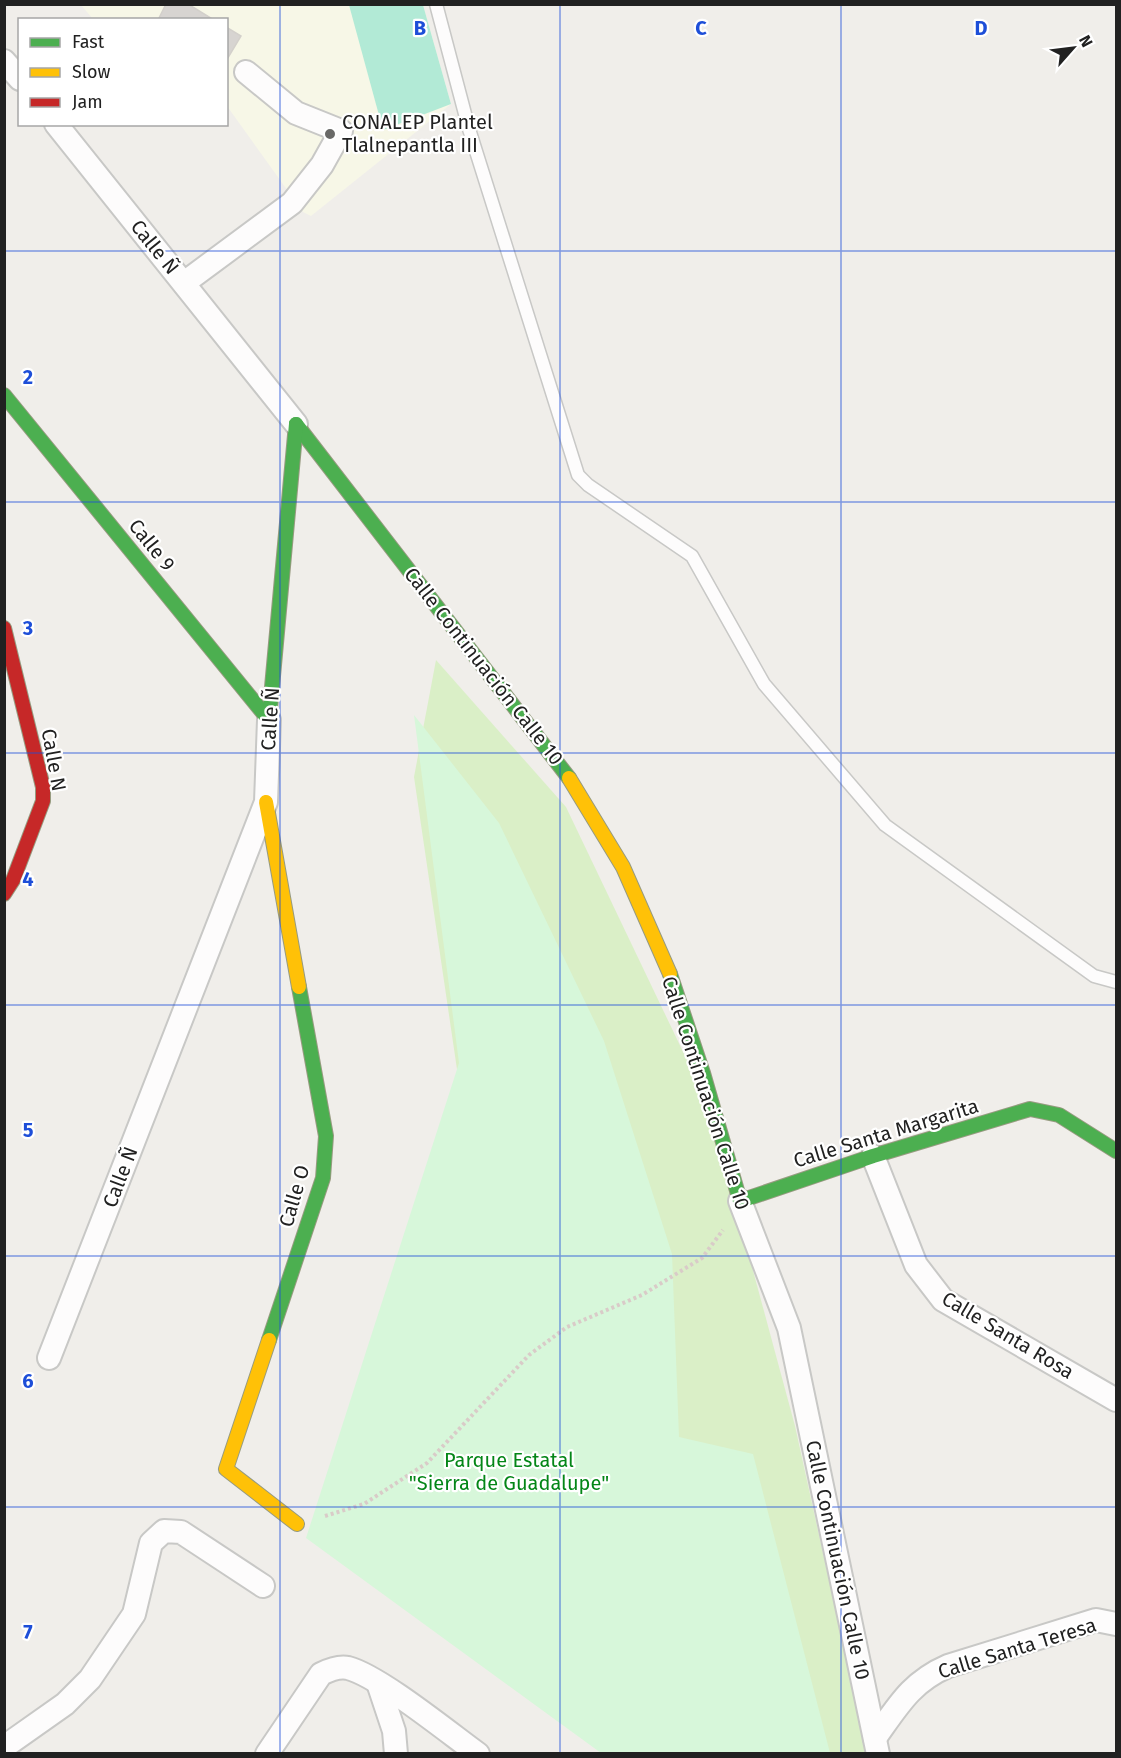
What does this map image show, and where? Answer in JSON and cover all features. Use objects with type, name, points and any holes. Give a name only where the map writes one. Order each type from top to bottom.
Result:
[{"type":"street","points":[[4,60],[18,77]]},
{"type":"street","points":[[184,283],[292,203],[322,165],[341,130],[296,113],[246,72]]},
{"type":"street","name":"Calle Ñ","points":[[49,1358],[266,802],[269,720],[296,424],[58,126]]},
{"type":"street","name":"Calle 9","points":[[4,395],[269,720]]},
{"type":"street","name":"Calle Continuación Calle 10","points":[[296,424],[542,741],[587,803],[623,868],[663,958],[699,1058],[740,1201],[789,1328],[877,1746]]},
{"type":"street","name":"Calle N","points":[[4,628],[43,788],[43,801],[9,875],[4,894]]},
{"type":"street","name":"Calle O","points":[[266,802],[326,1136],[323,1178],[226,1469],[297,1524]]},
{"type":"street","name":"Calle Santa Margarita","points":[[740,1201],[873,1156],[1030,1109],[1044,1110],[1059,1115],[1116,1151]]},
{"type":"street","name":"Calle Santa Rosa","points":[[873,1156],[916,1265],[928,1285],[943,1300],[1116,1400]]},
{"type":"street","points":[[4,1747],[65,1704],[90,1680],[134,1614],[151,1543],[164,1531],[181,1532],[263,1586]]},
{"type":"street","name":"Calle Santa Teresa","points":[[877,1746],[910,1689],[928,1674],[948,1665],[1096,1620],[1116,1624]]},
{"type":"street","points":[[267,1754],[321,1674],[332,1668],[348,1668],[378,1683],[478,1754]]},
{"type":"street","points":[[378,1683],[394,1731],[396,1754]]},
{"type":"lane","points":[[436,4],[469,129],[578,475],[588,485],[692,556],[764,684],[885,825],[1094,976],[1116,982]]},
{"type":"path","points":[[297,1524],[364,1504],[427,1462],[529,1355],[567,1327],[642,1295],[702,1258],[740,1201]]},
{"type":"shaded area","name":"CONALEP Plantel Tlalnepantla III","points":[[81,5],[423,5],[451,104],[311,216],[303,212],[228,107],[228,18],[92,18]]},
{"type":"green space","points":[[349,5],[423,5],[451,104],[383,130]]},
{"type":"green space","name":"Parque Estatal \"Sierra de Guadalupe\"","points":[[436,660],[566,807],[708,1104],[795,1426],[867,1753],[614,1753],[464,1117],[414,777]]},
{"type":"green space","name":"Parque Estatal \"Sierra de Guadalupe\"","points":[[414,715],[499,823],[604,1041],[672,1254],[679,1437],[753,1454],[830,1753],[601,1753],[306,1538],[459,1063]]},
{"type":"building","points":[[166,4],[188,4],[211,18],[159,18]]},
{"type":"building","points":[[228,28],[241,36],[228,58]]},
{"type":"traffic: fast","points":[[4,395],[269,720]]},
{"type":"traffic: fast","points":[[296,424],[569,778]]},
{"type":"traffic: fast","points":[[269,720],[296,424]]},
{"type":"traffic: fast","points":[[670,974],[703,1073],[740,1201],[873,1156],[1030,1109],[1059,1115],[1116,1151]]},
{"type":"traffic: fast","points":[[269,1340],[323,1178],[326,1136],[299,987]]},
{"type":"traffic: slow","points":[[569,778],[623,867],[670,974]]},
{"type":"traffic: slow","points":[[266,802],[299,987]]},
{"type":"traffic: slow","points":[[269,1340],[226,1469],[297,1524]]},
{"type":"traffic: jam","points":[[4,628],[43,787],[43,801],[13,880],[4,894]]},
{"type":"place","name":"CONALEP Plantel Tlalnepantla III","points":[[330,134]]}]
